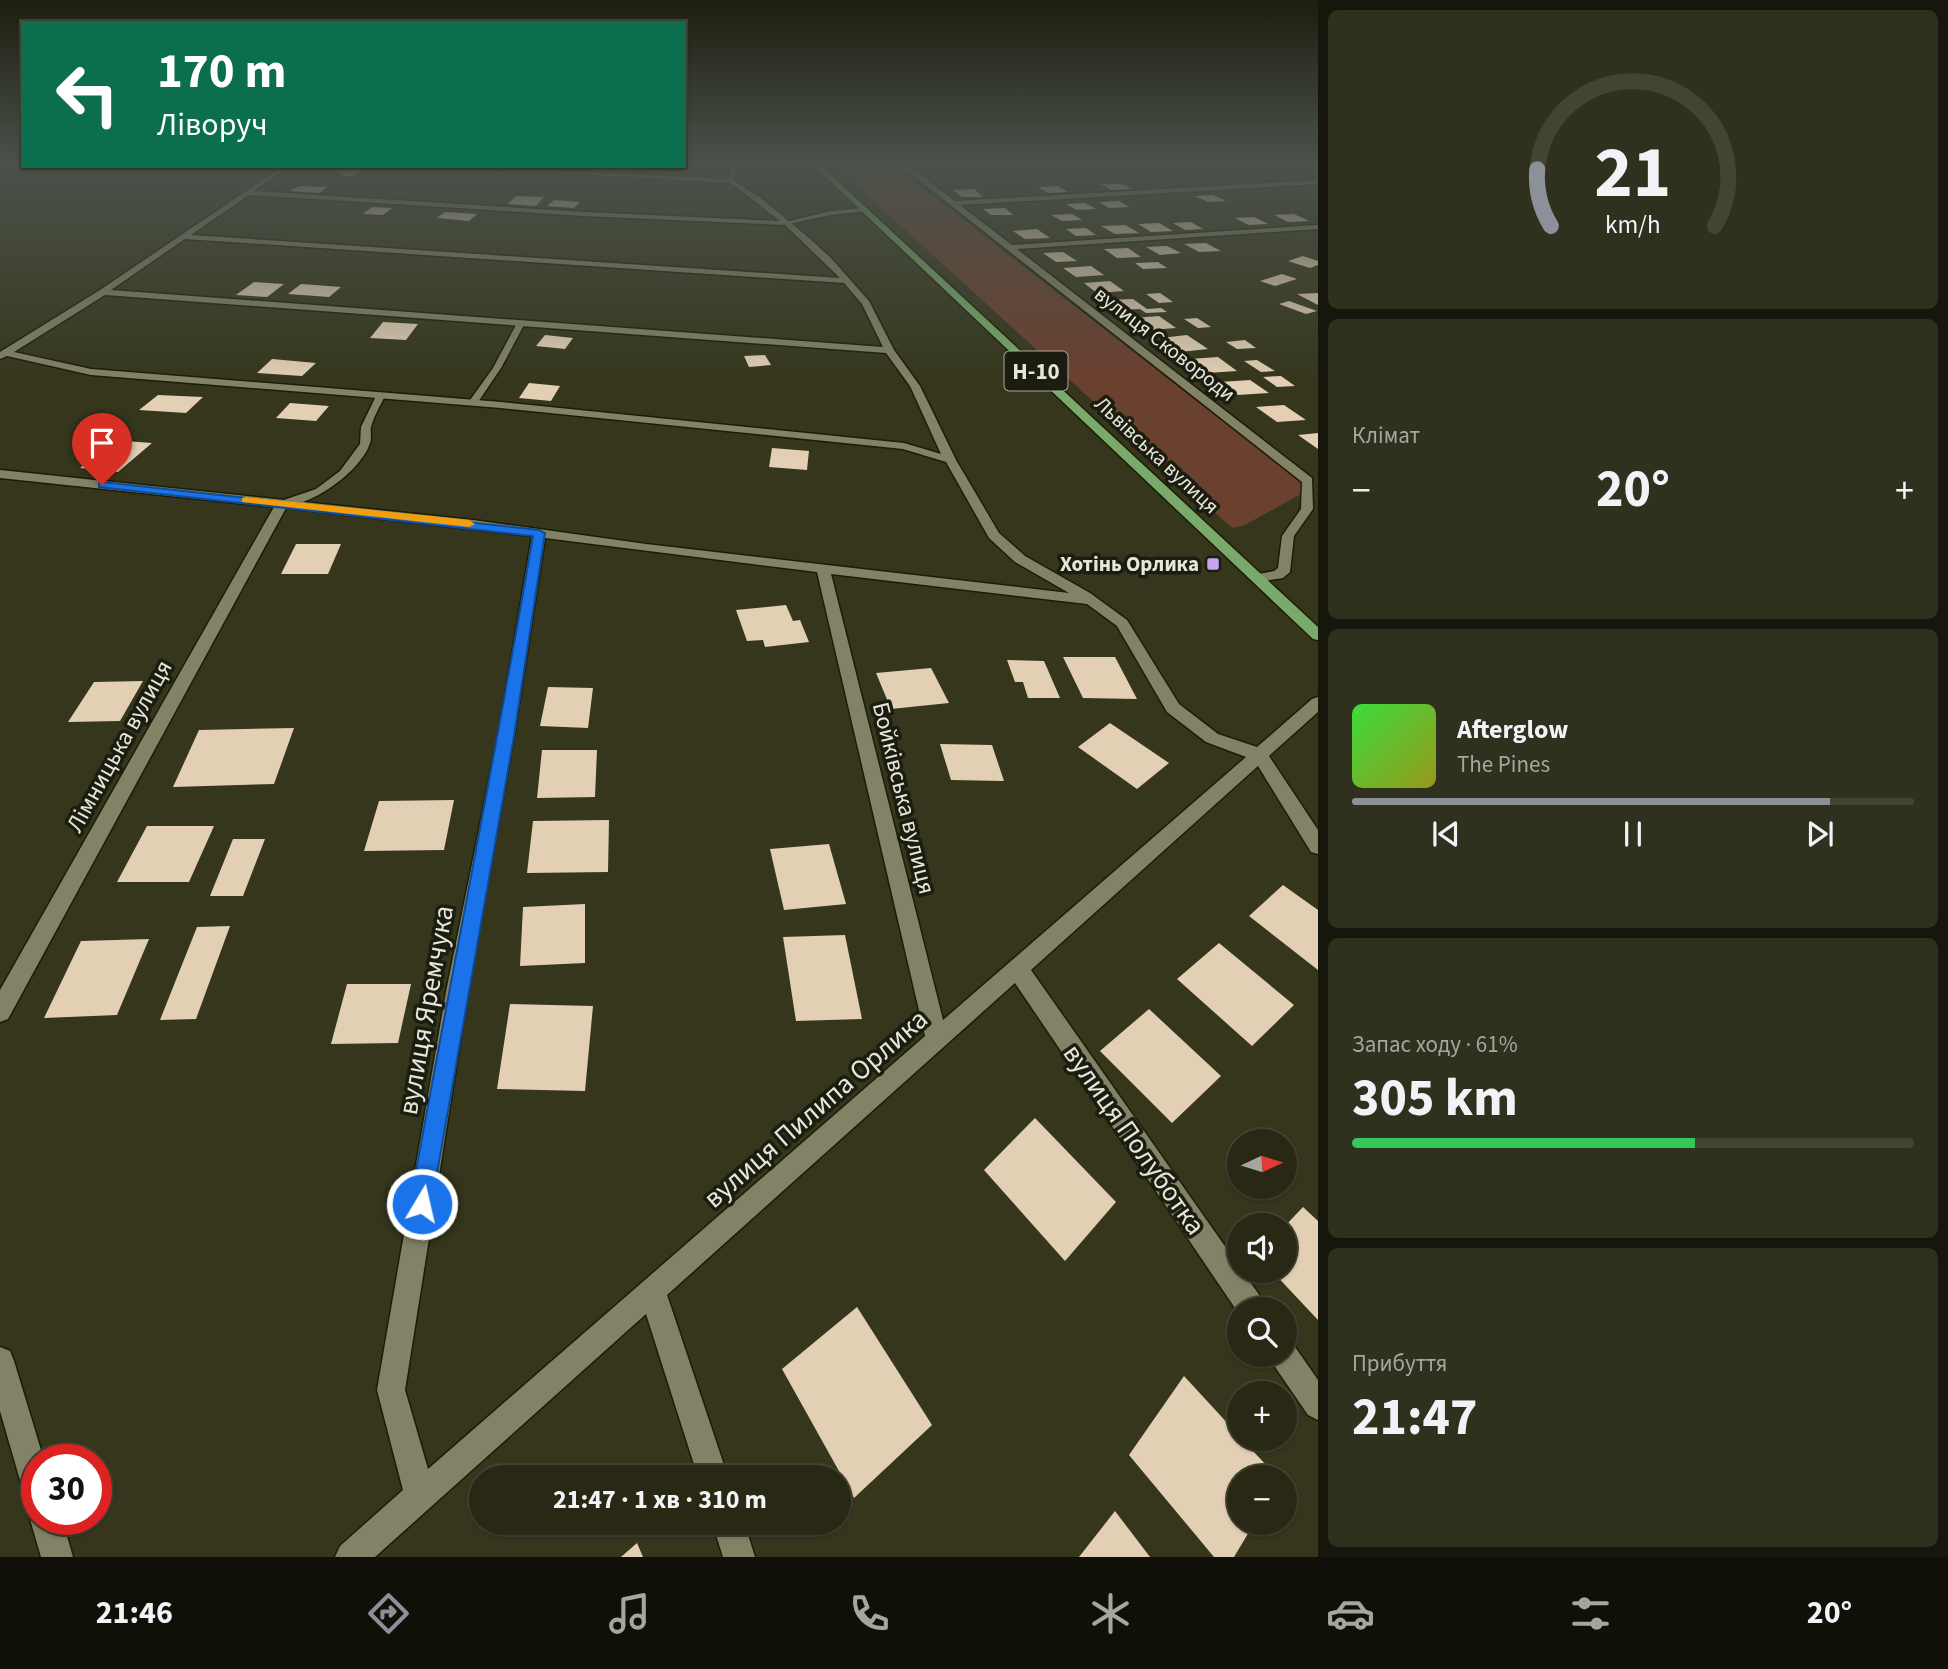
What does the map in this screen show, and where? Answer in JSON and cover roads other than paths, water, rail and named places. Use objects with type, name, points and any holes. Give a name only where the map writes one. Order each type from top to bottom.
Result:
[{"type":"main road","name":"Львівська вулиця","points":[[892,236],[1318,635]]},
{"type":"street","points":[[800,236],[828,260],[866,303],[889,350],[915,386],[950,460],[993,535],[1020,559],[1091,600],[1122,623],[1173,708],[1212,738],[1260,755],[1318,846]]},
{"type":"street","name":"вулиця Сковороди","points":[[996,236],[1308,481],[1307,509],[1288,536],[1285,569],[1278,575],[1258,578]]},
{"type":"street","points":[[1010,247],[1194,236]]},
{"type":"street","points":[[2,354],[103,292],[185,237],[846,281]]},
{"type":"street","points":[[103,292],[889,350]]},
{"type":"street","points":[[2,354],[91,372],[473,403],[904,446],[950,460]]},
{"type":"street","points":[[0,474],[539,533],[1091,600]]},
{"type":"street","name":"Лімницька вулиця","points":[[0,1011],[282,504]]},
{"type":"street","name":"вулиця Яремчука","points":[[420,1496],[391,1390],[457,992],[506,736],[539,533]]},
{"type":"street","name":"Бойківська вулиця","points":[[823,568],[937,1039]]},
{"type":"street","name":"вулиця Пилипа Орлика","points":[[351,1557],[1318,703]]},
{"type":"street","name":"вулиця Полуботка","points":[[1018,969],[1244,1297]]},
{"type":"street","points":[[652,1290],[709,1465]]},
{"type":"street","points":[[0,1361],[24,1444]]},
{"type":"street","points":[[1292,1367],[1318,1405]]},
{"type":"street","points":[[51,1535],[57,1557]]},
{"type":"street","points":[[732,1535],[739,1557]]},
{"type":"lane","points":[[473,403],[497,368],[521,323]]},
{"type":"lane","points":[[282,504],[320,491],[344,473],[365,444],[366,427],[380,396]]},
{"type":"place","name":"Хотінь Орлика","points":[[1213,564]]}]
